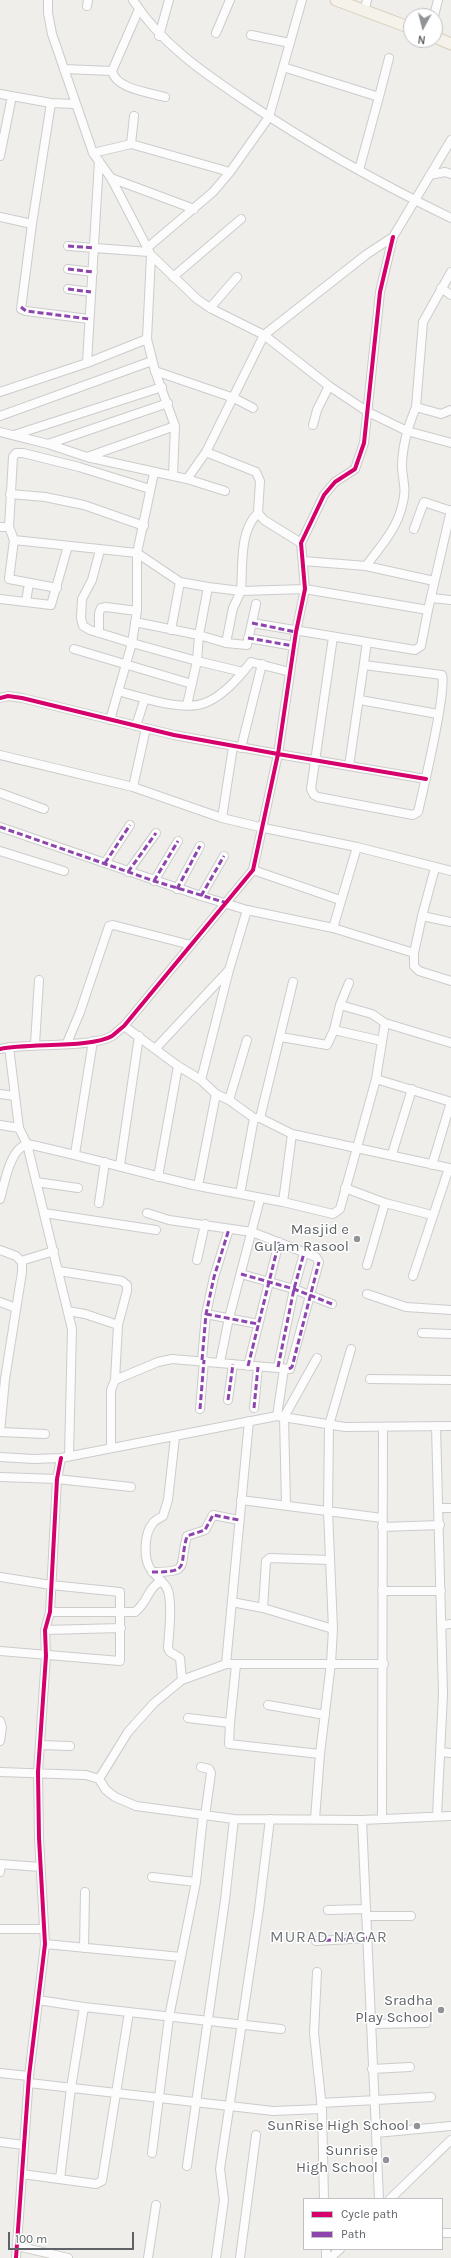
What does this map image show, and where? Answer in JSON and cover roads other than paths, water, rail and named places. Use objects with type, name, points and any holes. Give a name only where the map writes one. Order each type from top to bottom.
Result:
[{"type":"main road","points":[[336,0],[366,4],[403,24]]},
{"type":"street","points":[[48,0],[48,13],[52,34],[93,153],[111,178],[149,252],[197,299],[210,308],[264,335],[329,386],[368,412],[407,431],[451,442]]},
{"type":"street","points":[[133,0],[138,9],[159,36],[212,79],[269,117],[359,170],[451,218]]},
{"type":"street","points":[[159,36],[169,0]]},
{"type":"street","points":[[216,32],[230,0]]},
{"type":"street","points":[[173,475],[175,426],[152,361],[147,340],[149,252],[230,172],[269,117],[302,0]]},
{"type":"street","points":[[138,9],[112,71],[114,78],[120,84],[164,97]]},
{"type":"street","points":[[251,35],[290,43]]},
{"type":"street","points":[[359,170],[390,58]]},
{"type":"street","points":[[283,67],[379,97]]},
{"type":"street","points":[[64,69],[112,71]]},
{"type":"street","points":[[0,94],[51,103],[76,104]]},
{"type":"street","points":[[0,156],[12,96]]},
{"type":"street","points":[[51,103],[32,224],[21,309],[26,311],[89,319]]},
{"type":"street","points":[[131,144],[134,116]]},
{"type":"street","points":[[0,1049],[35,1044],[93,1041],[111,1036],[124,1026],[190,946],[228,903],[253,870],[264,828],[278,754],[296,632],[305,589],[301,543],[324,495],[335,482],[355,469],[364,443],[380,292],[393,238],[451,140]]},
{"type":"street","points":[[93,153],[131,144],[230,172]]},
{"type":"street","points":[[87,363],[99,161]]},
{"type":"street","points":[[430,175],[445,172],[451,174]]},
{"type":"street","points":[[111,178],[194,209]]},
{"type":"street","points":[[0,217],[32,224]]},
{"type":"street","points":[[173,277],[241,219]]},
{"type":"street","points":[[187,479],[206,452],[264,335],[367,254],[393,238]]},
{"type":"street","points":[[68,246],[149,252]]},
{"type":"street","points":[[68,269],[93,272]]},
{"type":"street","points":[[366,566],[394,528],[402,508],[406,488],[402,467],[407,431],[416,408],[423,322],[451,272]]},
{"type":"street","points":[[210,308],[237,277]]},
{"type":"street","points":[[441,288],[451,295]]},
{"type":"street","points":[[68,289],[91,292]]},
{"type":"street","points":[[0,392],[87,363],[147,340]]},
{"type":"street","points":[[0,416],[152,361]]},
{"type":"street","points":[[155,370],[234,398],[254,408]]},
{"type":"street","points":[[14,434],[162,386]]},
{"type":"street","points":[[313,425],[317,410],[329,386]]},
{"type":"street","points":[[48,444],[168,404]]},
{"type":"street","points":[[416,408],[441,414],[451,410]]},
{"type":"street","points":[[87,458],[175,426]]},
{"type":"street","points":[[0,432],[14,434],[48,444],[87,458],[154,473],[173,475],[225,491]]},
{"type":"street","points":[[206,452],[256,472],[260,481],[258,513],[252,519],[246,531],[241,591],[233,608],[226,643]]},
{"type":"street","points":[[57,588],[9,579],[14,540],[9,527],[10,494],[13,457],[16,453],[23,453],[79,467],[150,489]]},
{"type":"street","points":[[110,720],[132,643],[137,611],[137,553],[144,526],[154,473]]},
{"type":"street","points":[[10,494],[45,497],[84,505],[144,526]]},
{"type":"street","points":[[252,623],[296,632],[418,649],[451,510],[424,502],[414,529]]},
{"type":"street","points":[[258,513],[264,520],[301,543]]},
{"type":"street","points":[[0,527],[9,527]]},
{"type":"street","points":[[14,540],[137,553],[180,582],[208,587],[241,591],[305,589],[428,610]]},
{"type":"street","points":[[0,599],[51,605],[68,546]]},
{"type":"street","points":[[100,550],[92,580],[82,599],[80,618],[83,626],[132,643],[243,672]]},
{"type":"street","points":[[303,561],[366,566],[434,581]]},
{"type":"street","points":[[171,630],[180,582]]},
{"type":"street","points":[[26,602],[29,583]]},
{"type":"street","points":[[187,706],[197,661],[199,635],[208,587]]},
{"type":"street","points":[[431,598],[451,600]]},
{"type":"street","points":[[135,622],[199,635],[226,643],[246,646],[256,604]]},
{"type":"street","points":[[100,633],[99,613],[101,608],[106,607],[137,611]]},
{"type":"street","points":[[333,637],[317,761],[311,789],[314,795],[413,815],[418,812],[426,779],[438,714],[442,675],[364,665]]},
{"type":"street","points":[[248,638],[294,646]]},
{"type":"street","points":[[349,766],[360,700],[367,642]]},
{"type":"street","points":[[74,649],[192,684]]},
{"type":"street","points":[[118,691],[168,704],[187,706],[206,703],[230,687],[251,662],[290,672]]},
{"type":"street","points":[[222,818],[237,748],[262,664]]},
{"type":"street","points":[[0,698],[8,696],[22,698],[110,720],[237,748],[426,779]]},
{"type":"street","points":[[136,726],[145,698]]},
{"type":"street","points":[[360,700],[438,714]]},
{"type":"street","points":[[133,787],[146,728]]},
{"type":"street","points":[[0,755],[133,787],[222,818],[264,828],[357,846],[435,868],[451,871]]},
{"type":"street","points":[[0,793],[44,809]]},
{"type":"street","points":[[105,863],[130,825]]},
{"type":"street","points":[[0,827],[176,889],[228,903],[247,910],[333,928],[414,953]]},
{"type":"street","points":[[128,872],[156,833]]},
{"type":"street","points":[[154,881],[178,841]]},
{"type":"street","points":[[176,889],[200,846]]},
{"type":"street","points":[[333,928],[357,846]]},
{"type":"street","points":[[0,851],[64,871]]},
{"type":"street","points":[[201,896],[224,856]]},
{"type":"street","points":[[435,868],[414,953],[414,966],[419,971],[451,981]]},
{"type":"street","points":[[253,870],[340,900]]},
{"type":"street","points":[[201,1080],[229,970],[247,910]]},
{"type":"street","points":[[422,916],[451,922]]},
{"type":"street","points":[[67,1043],[80,1012],[109,926],[113,925],[190,946]]},
{"type":"street","points":[[156,1048],[229,970]]},
{"type":"street","points":[[35,1044],[39,980]]},
{"type":"street","points":[[240,1194],[257,1118],[281,1037],[293,982]]},
{"type":"street","points":[[281,1037],[327,1045],[334,1030],[340,1005],[349,983]]},
{"type":"street","points":[[340,1005],[372,1014],[385,1024],[451,1043]]},
{"type":"street","points":[[0,1200],[15,1153],[21,1146],[26,1144],[120,1165],[158,1177],[260,1199],[283,1202],[333,1214],[340,1210],[356,1147],[376,1079],[385,1024]]},
{"type":"street","points":[[124,1026],[156,1048],[178,1066],[201,1080],[216,1094],[229,1100],[257,1118],[292,1134],[392,1154],[432,1165],[450,1168],[432,1215],[413,1276]]},
{"type":"street","points":[[334,1030],[382,1041]]},
{"type":"street","points":[[120,1165],[138,1036]]},
{"type":"street","points":[[229,1100],[247,1040]]},
{"type":"street","points":[[75,1154],[93,1041]]},
{"type":"street","points":[[9,1047],[19,1128],[26,1144],[59,1271],[72,1329],[69,1399],[69,1456]]},
{"type":"street","points":[[158,1177],[178,1066]]},
{"type":"street","points":[[376,1079],[451,1102],[432,1165]]},
{"type":"street","points":[[392,1154],[412,1089]]},
{"type":"street","points":[[0,1094],[15,1096]]},
{"type":"street","points":[[198,1186],[216,1094]]},
{"type":"street","points":[[0,1125],[19,1128]]},
{"type":"street","points":[[283,1202],[292,1134]]},
{"type":"street","points":[[99,1203],[105,1162]]},
{"type":"street","points":[[36,1182],[78,1188]]},
{"type":"street","points":[[345,1188],[385,1203],[432,1215]]},
{"type":"street","points":[[220,1362],[229,1318],[260,1199]]},
{"type":"street","points":[[368,1265],[385,1203]]},
{"type":"street","points":[[44,1213],[156,1230]]},
{"type":"street","points":[[115,1380],[158,1362],[172,1359],[203,1360],[248,1366],[290,1369],[292,1367],[319,1262],[316,1257],[252,1232],[169,1220],[147,1213]]},
{"type":"street","points":[[197,1260],[205,1224]]},
{"type":"street","points":[[200,1409],[206,1314],[214,1277],[229,1229]]},
{"type":"street","points":[[248,1366],[279,1242]]},
{"type":"street","points":[[0,1250],[16,1256],[20,1261],[22,1272],[3,1378],[0,1432],[45,1434]]},
{"type":"street","points":[[20,1261],[54,1251]]},
{"type":"street","points":[[286,1505],[281,1416],[281,1368],[294,1289],[304,1253]]},
{"type":"street","points":[[59,1271],[122,1281],[127,1285],[127,1291],[118,1325],[115,1380],[111,1390],[111,1448]]},
{"type":"street","points":[[241,1274],[294,1289],[332,1304]]},
{"type":"street","points":[[368,1294],[406,1307],[451,1310]]},
{"type":"street","points":[[0,1302],[16,1308]]},
{"type":"street","points":[[68,1311],[85,1314],[118,1325]]},
{"type":"street","points":[[206,1314],[258,1324]]},
{"type":"street","points":[[422,1333],[451,1334]]},
{"type":"street","points":[[315,1819],[320,1754],[331,1663],[333,1629],[328,1511],[329,1425],[351,1349]]},
{"type":"street","points":[[281,1416],[318,1358]]},
{"type":"street","points":[[228,1400],[233,1364]]},
{"type":"street","points":[[254,1408],[258,1367]]},
{"type":"street","points":[[370,1379],[451,1380]]},
{"type":"street","points":[[0,1457],[34,1460],[61,1458],[281,1416],[329,1425],[383,1427],[451,1426]]},
{"type":"street","points":[[226,1664],[249,1421]]},
{"type":"street","points":[[436,1426],[442,1625],[447,1694],[441,1752],[437,1816]]},
{"type":"street","points":[[382,1819],[384,1664],[382,1591],[383,1427]]},
{"type":"street","points":[[175,1436],[168,1500],[163,1516],[153,1521],[149,1529],[146,1557],[152,1572],[161,1581],[169,1595],[168,1648],[170,1652],[180,1658],[182,1680]]},
{"type":"street","points":[[16,2258],[29,2079],[45,1944],[40,1868],[38,1772],[46,1656],[45,1630],[50,1612],[57,1479],[61,1458]]},
{"type":"street","points":[[0,1478],[57,1479],[131,1487]]},
{"type":"street","points":[[241,1500],[328,1511],[382,1522],[440,1525]]},
{"type":"street","points":[[439,1508],[451,1508]]},
{"type":"street","points":[[152,1572],[174,1572],[179,1570],[182,1564],[188,1536],[205,1530],[213,1516],[239,1520]]},
{"type":"street","points":[[263,1608],[266,1561],[270,1558],[330,1560]]},
{"type":"street","points":[[0,1577],[51,1585],[120,1592],[121,1628],[120,1661],[0,1651]]},
{"type":"street","points":[[50,1612],[135,1612],[144,1605],[152,1587],[161,1581]]},
{"type":"street","points":[[382,1591],[441,1591]]},
{"type":"street","points":[[232,1602],[263,1608],[333,1629]]},
{"type":"street","points":[[442,1625],[451,1624]]},
{"type":"street","points":[[45,1630],[121,1628]]},
{"type":"street","points":[[99,1779],[128,1732],[154,1703],[182,1680],[226,1664],[384,1664]]},
{"type":"street","points":[[236,1665],[229,1744],[320,1754]]},
{"type":"street","points":[[268,1705],[325,1715]]},
{"type":"street","points":[[188,1718],[230,1723]]},
{"type":"street","points":[[0,1721],[2,1727],[0,1741]]},
{"type":"street","points":[[41,1745],[70,1746]]},
{"type":"street","points":[[441,1752],[451,1753]]},
{"type":"street","points":[[152,2153],[170,2016],[196,1882],[211,1773],[209,1769],[200,1767]]},
{"type":"street","points":[[0,1772],[38,1772],[86,1775],[99,1779],[106,1790],[115,1797],[136,1806],[234,1819],[362,1820],[451,1816]]},
{"type":"street","points":[[187,2166],[225,1900],[234,1819]]},
{"type":"street","points":[[216,2258],[224,2200],[220,2169],[270,1819]]},
{"type":"street","points":[[362,1820],[379,2198]]},
{"type":"street","points":[[0,1867],[40,1868]]},
{"type":"street","points":[[152,1877],[196,1882]]},
{"type":"street","points":[[84,1948],[85,1892]]},
{"type":"street","points":[[328,1910],[411,1916]]},
{"type":"street","points":[[0,1929],[44,1929]]},
{"type":"street","points":[[316,1941],[367,1938]]},
{"type":"street","points":[[45,1944],[181,1957]]},
{"type":"street","points":[[317,1972],[314,2033],[321,2106],[324,2198]]},
{"type":"street","points":[[38,2000],[84,2007],[281,2029]]},
{"type":"street","points":[[60,2179],[71,2088],[84,2007]]},
{"type":"street","points":[[22,2174],[96,2184],[102,2181],[129,2012]]},
{"type":"street","points":[[371,2024],[426,2023]]},
{"type":"street","points":[[372,2069],[410,2067]]},
{"type":"street","points":[[0,2073],[71,2088],[273,2111],[374,2100],[432,2097]]},
{"type":"street","points":[[376,2133],[451,2126]]},
{"type":"street","points":[[240,2258],[256,2136]]},
{"type":"street","points":[[391,2198],[451,2140]]},
{"type":"street","points":[[0,2142],[24,2145]]},
{"type":"street","points":[[148,2258],[156,2205]]},
{"type":"street","points":[[17,2246],[68,2258]]},
{"type":"street","points":[[330,2258],[339,2250]]},
{"type":"place","name":"Masjid e Gulam Rasool","points":[[357,1239]]},
{"type":"place","name":"Sradha Play School","points":[[441,2010]]},
{"type":"place","name":"SunRise High School","points":[[417,2126]]},
{"type":"place","name":"Sunrise High School","points":[[386,2160]]},
{"type":"district","name":"MURAD NAGAR","points":[[329,1937]]}]
